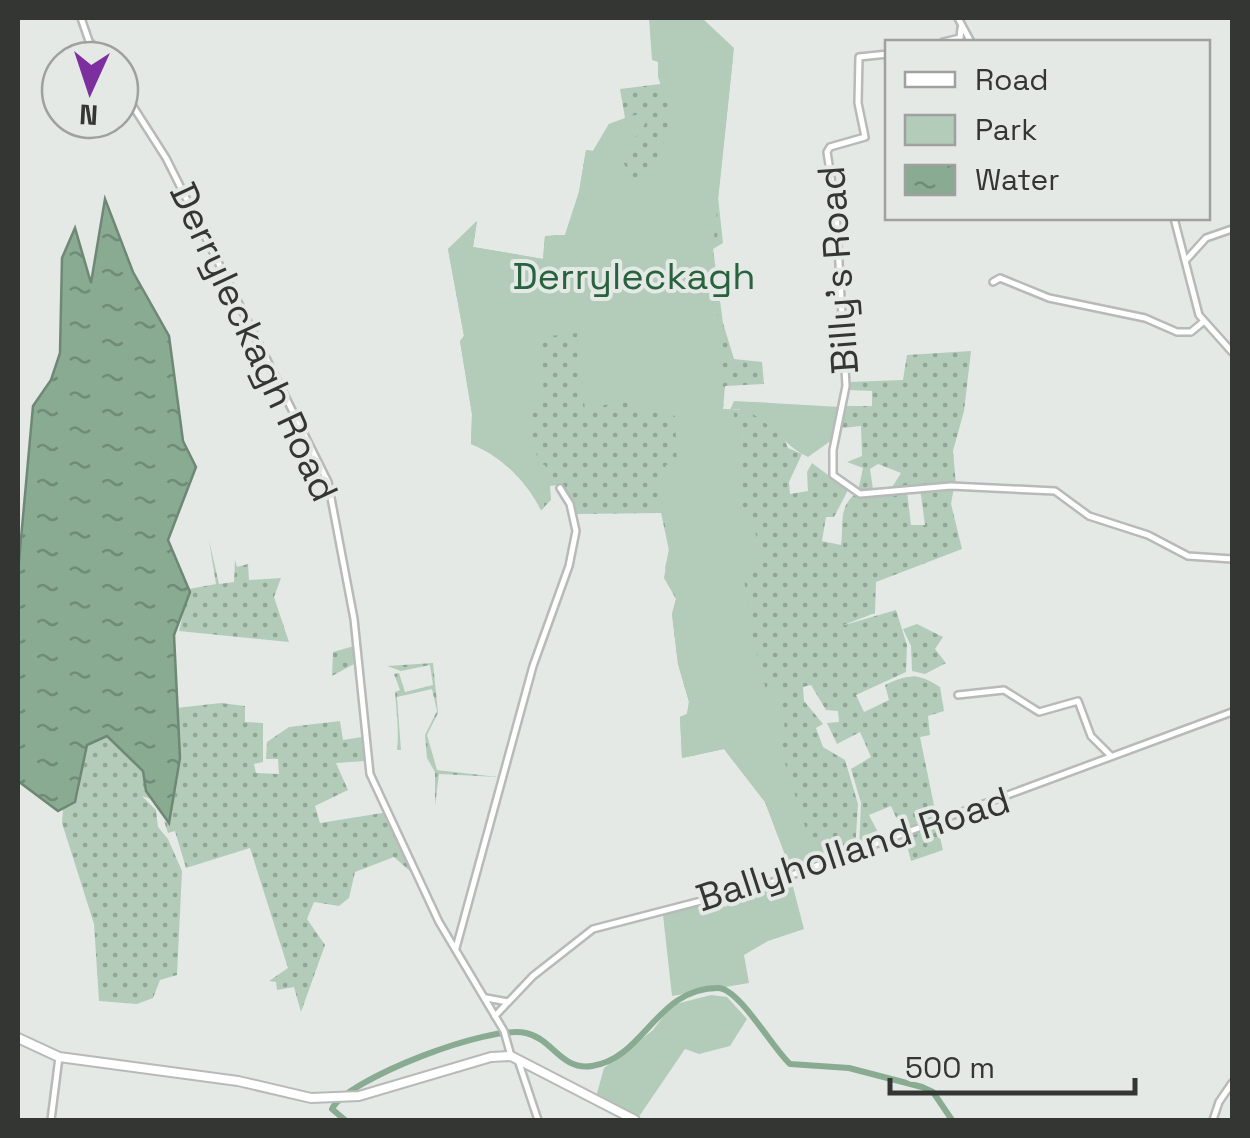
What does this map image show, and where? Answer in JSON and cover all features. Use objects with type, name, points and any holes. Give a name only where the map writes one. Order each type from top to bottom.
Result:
[{"type":"main road","points":[[18,1038],[59,1056],[238,1081],[291,1095],[343,1096],[514,1056],[635,1120]]},
{"type":"street","points":[[958,18],[970,40]]},
{"type":"street","points":[[952,40],[960,38],[961,28]]},
{"type":"street","name":"Billy's Road","points":[[885,54],[859,57],[858,103],[865,137],[830,147],[828,152],[836,210],[846,386],[833,450],[833,475],[860,494],[951,486],[1055,492],[1089,516],[1148,535],[1188,556],[1232,559]]},
{"type":"street","name":"Derryleckagh Road","points":[[140,117],[166,158],[330,486],[356,631],[370,774],[411,866],[504,1030],[538,1120]]},
{"type":"street","points":[[1175,220],[1203,322],[1232,352]]},
{"type":"street","points":[[1187,259],[1203,240],[1232,230]]},
{"type":"street","points":[[993,282],[1000,278],[1070,303],[1145,318],[1177,332],[1191,332],[1203,322]]},
{"type":"street","points":[[456,950],[533,666],[566,580],[576,531],[570,504],[560,488]]},
{"type":"street","points":[[958,696],[1004,690],[1039,712],[1078,701],[1092,736],[1110,755]]},
{"type":"street","name":"Ballyholland Road","points":[[495,1016],[568,946],[593,929],[770,883],[1232,712]]},
{"type":"street","points":[[485,998],[508,1002]]},
{"type":"street","points":[[51,1120],[59,1056]]},
{"type":"street","points":[[1214,1120],[1232,1082]]},
{"type":"green space","name":"Derryleckagh","points":[[649,18],[702,18],[734,48],[713,248],[723,409],[730,410],[734,401],[840,407],[832,440],[808,457],[754,415],[733,409],[743,467],[740,483],[744,521],[750,522],[760,544],[760,567],[743,571],[751,631],[767,694],[779,691],[786,735],[777,738],[817,864],[792,873],[765,802],[724,749],[682,758],[680,717],[687,714],[689,702],[678,664],[672,614],[676,599],[665,568],[669,550],[659,489],[666,465],[677,463],[675,416],[621,401],[585,410],[577,333],[541,337],[544,400],[525,409],[539,464],[545,465],[551,500],[544,502],[541,510],[512,470],[471,444],[472,414],[460,341],[464,336],[448,249],[477,221],[473,247],[543,259],[545,236],[565,235],[579,192],[586,150],[593,151],[609,124],[644,112],[646,122],[621,159],[637,185],[647,178],[674,121],[658,77],[658,62],[652,60]]},
{"type":"green space","points":[[733,57],[718,197],[723,243],[713,249],[723,323],[734,359],[762,362],[764,384],[725,386],[723,409],[748,410],[751,402],[769,403],[788,448],[802,454],[789,482],[790,494],[808,491],[807,472],[812,463],[848,490],[834,517],[826,517],[822,541],[841,545],[844,511],[855,494],[907,491],[911,525],[925,525],[920,488],[954,487],[951,504],[962,549],[876,582],[875,613],[841,626],[896,610],[907,645],[906,672],[856,695],[864,712],[889,700],[885,685],[901,679],[919,677],[940,687],[944,711],[928,716],[930,735],[920,737],[937,820],[903,833],[891,806],[869,815],[882,840],[859,849],[861,803],[851,769],[871,757],[860,732],[837,744],[827,723],[839,722],[838,711],[826,710],[811,685],[803,687],[804,701],[823,724],[816,728],[823,747],[845,760],[858,804],[855,851],[792,873],[765,802],[724,749],[682,758],[680,717],[687,714],[689,702],[678,664],[672,614],[676,599],[664,578],[669,550],[661,513],[575,514],[557,485],[550,486],[551,500],[541,510],[512,470],[471,444],[472,414],[460,341],[464,336],[448,249],[477,221],[473,247],[543,259],[545,236],[565,235],[579,192],[586,150],[593,151],[609,124],[625,118],[620,89],[660,84]]},
{"type":"green space","points":[[971,351],[964,411],[953,451],[956,485],[891,489],[901,473],[878,464],[870,469],[873,489],[858,491],[863,468],[847,462],[862,456],[861,426],[842,428],[845,406],[872,406],[872,391],[848,390],[849,382],[903,380],[907,355]]},
{"type":"green space","points":[[209,540],[219,584],[234,582],[235,560],[237,567],[248,564],[249,580],[281,578],[274,597],[289,642],[179,631],[189,589],[216,584]]},
{"type":"green space","points":[[917,624],[943,637],[935,649],[946,663],[925,674],[912,671],[911,646],[903,629]]},
{"type":"green space","points":[[354,646],[354,664],[332,676],[333,652]]},
{"type":"green space","points":[[433,663],[438,713],[427,735],[437,770],[498,777],[439,774],[435,806],[435,772],[427,758],[425,735],[437,711],[432,689],[397,697],[401,750],[397,750],[395,692],[400,690],[394,674],[399,673],[405,692],[433,685],[430,665],[401,671],[387,666]]},
{"type":"green space","points":[[221,703],[245,706],[245,722],[263,723],[263,762],[254,764],[256,773],[279,774],[278,759],[266,759],[267,742],[289,727],[340,721],[343,740],[362,737],[365,761],[336,763],[348,790],[315,806],[320,823],[382,813],[388,816],[411,872],[394,857],[355,872],[349,898],[339,906],[314,902],[307,919],[325,945],[301,1012],[294,987],[277,990],[276,982],[269,981],[288,968],[250,848],[186,868],[175,831],[168,833],[164,821],[169,823],[180,758],[176,708]]},
{"type":"green space","points":[[107,735],[143,771],[151,799],[142,796],[156,810],[158,827],[168,839],[182,871],[177,975],[160,980],[153,998],[137,1004],[99,1001],[94,924],[62,823],[63,809],[75,803],[78,795],[87,745]]},
{"type":"green space","points":[[937,825],[943,850],[911,861],[905,838]]},
{"type":"green space","points":[[791,879],[804,929],[768,941],[744,955],[749,983],[672,996],[663,915],[716,902],[726,907],[732,897]]},
{"type":"green space","points":[[711,995],[727,997],[747,1019],[730,1046],[699,1054],[685,1049],[638,1118],[596,1097],[604,1068],[653,1030],[672,1005]]},
{"type":"water","points":[[105,199],[133,272],[169,336],[183,441],[196,467],[168,540],[190,592],[174,635],[180,758],[169,823],[146,791],[143,771],[107,736],[87,745],[75,802],[58,811],[18,781],[18,572],[33,406],[51,380],[60,353],[62,258],[75,228],[91,283]]},
{"type":"waterway","points":[[345,1120],[332,1109],[343,1097],[421,1056],[483,1037],[526,1033],[572,1064],[592,1066],[625,1050],[680,999],[718,988],[746,1008],[790,1064],[849,1068],[922,1087],[933,1092],[952,1120]]}]
